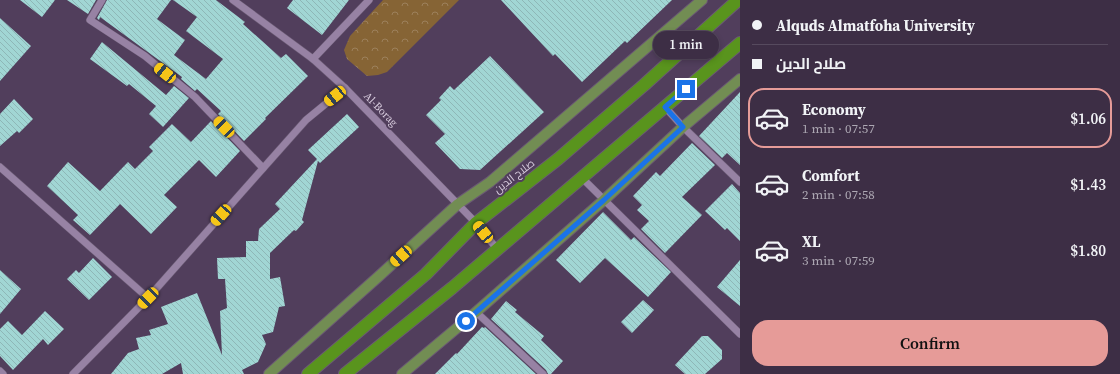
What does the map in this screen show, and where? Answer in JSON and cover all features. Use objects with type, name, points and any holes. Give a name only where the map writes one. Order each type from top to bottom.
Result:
[{"type":"highway","name":"صلاح الدين","points":[[308,374],[426,274],[476,223],[558,159],[644,85],[738,0]]},
{"type":"highway","points":[[345,374],[452,288],[740,43]]},
{"type":"main road","points":[[268,374],[458,204],[490,182],[702,0]]},
{"type":"main road","points":[[402,374],[476,312],[604,200],[683,127],[740,79]]},
{"type":"street","points":[[102,0],[90,20],[145,56],[195,97],[263,168]]},
{"type":"street","name":"Al-Borag","points":[[233,0],[313,59],[345,88],[476,223],[497,249]]},
{"type":"street","points":[[313,59],[369,0]]},
{"type":"street","points":[[73,374],[148,298],[306,120],[345,88]]},
{"type":"street","points":[[665,107],[683,127],[740,182]]},
{"type":"street","points":[[0,168],[148,298]]},
{"type":"street","points":[[582,178],[740,334]]},
{"type":"street","points":[[476,312],[543,374]]},
{"type":"street","points":[[0,371],[3,374]]},
{"type":"green space","points":[[383,0],[459,0],[387,72],[367,76],[347,59],[344,50],[350,36]]},
{"type":"building","points":[[20,0],[55,0],[42,17]]},
{"type":"building","points":[[67,0],[96,0],[88,14]]},
{"type":"building","points":[[107,0],[171,0],[157,19],[185,40],[174,55],[206,79],[223,59],[186,31],[197,17],[173,0],[216,0],[245,22],[243,24],[281,58],[286,54],[308,76],[244,141],[218,114],[221,111],[197,89],[195,91],[181,79],[182,77],[100,17],[99,20],[97,18]]},
{"type":"building","points":[[293,0],[349,0],[322,35],[287,8]]},
{"type":"building","points":[[501,0],[672,0],[627,43],[625,41],[582,82],[555,54],[553,56]]},
{"type":"building","points":[[0,18],[31,46],[0,81]]},
{"type":"building","points":[[102,42],[166,95],[174,86],[189,98],[163,127],[149,114],[156,106],[129,84],[127,86],[90,59]]},
{"type":"building","points":[[490,56],[544,112],[480,170],[460,169],[435,143],[445,134],[426,115],[441,100],[439,98],[450,86],[454,90]]},
{"type":"building","points":[[740,92],[740,165],[727,153],[722,158],[699,136]]},
{"type":"building","points":[[14,99],[33,119],[19,133],[17,131],[0,146],[0,114]]},
{"type":"building","points":[[347,114],[359,127],[320,163],[318,161],[302,220],[304,222],[296,231],[294,230],[270,253],[270,279],[280,277],[285,306],[279,307],[273,332],[262,335],[266,344],[258,362],[242,370],[244,374],[183,374],[181,363],[162,374],[111,374],[128,353],[139,349],[136,338],[151,335],[149,330],[168,324],[161,307],[197,293],[222,355],[220,311],[227,308],[225,279],[218,279],[217,258],[246,257],[246,241],[258,241],[259,229],[280,209],[275,204],[317,159],[308,150]]},
{"type":"building","points":[[211,121],[240,151],[216,177],[199,160],[164,195],[177,207],[151,234],[120,204],[90,235],[73,220],[78,215],[47,186],[68,162],[100,191],[128,162],[135,169],[153,151],[149,147],[172,124],[191,142]]},
{"type":"building","points":[[692,143],[715,165],[682,197],[702,215],[665,253],[641,229],[649,221],[637,210],[642,205],[633,196],[656,172],[660,176]]},
{"type":"building","points":[[732,184],[740,193],[740,241],[727,228],[725,230],[705,211]]},
{"type":"building","points":[[603,212],[631,240],[634,237],[671,272],[648,297],[605,258],[580,283],[556,260]]},
{"type":"building","points":[[93,258],[112,277],[89,300],[67,279],[76,270],[79,273]]},
{"type":"building","points":[[740,260],[740,306],[717,287]]},
{"type":"building","points":[[0,270],[21,289],[0,314]]},
{"type":"building","points":[[643,300],[654,310],[632,333],[621,322]]},
{"type":"building","points":[[506,301],[517,310],[515,312],[544,336],[541,340],[563,361],[551,374],[548,374],[546,370],[491,319]]},
{"type":"building","points":[[45,311],[64,329],[48,345],[43,339],[13,370],[0,356],[0,329],[8,321],[22,335]]},
{"type":"building","points":[[482,327],[485,327],[536,374],[435,374],[456,353],[457,354]]},
{"type":"building","points":[[702,336],[708,336],[722,350],[722,359],[705,374],[685,374],[675,365]]},
{"type":"route","points":[[466,321],[604,200],[683,127],[665,107],[686,89]]}]
